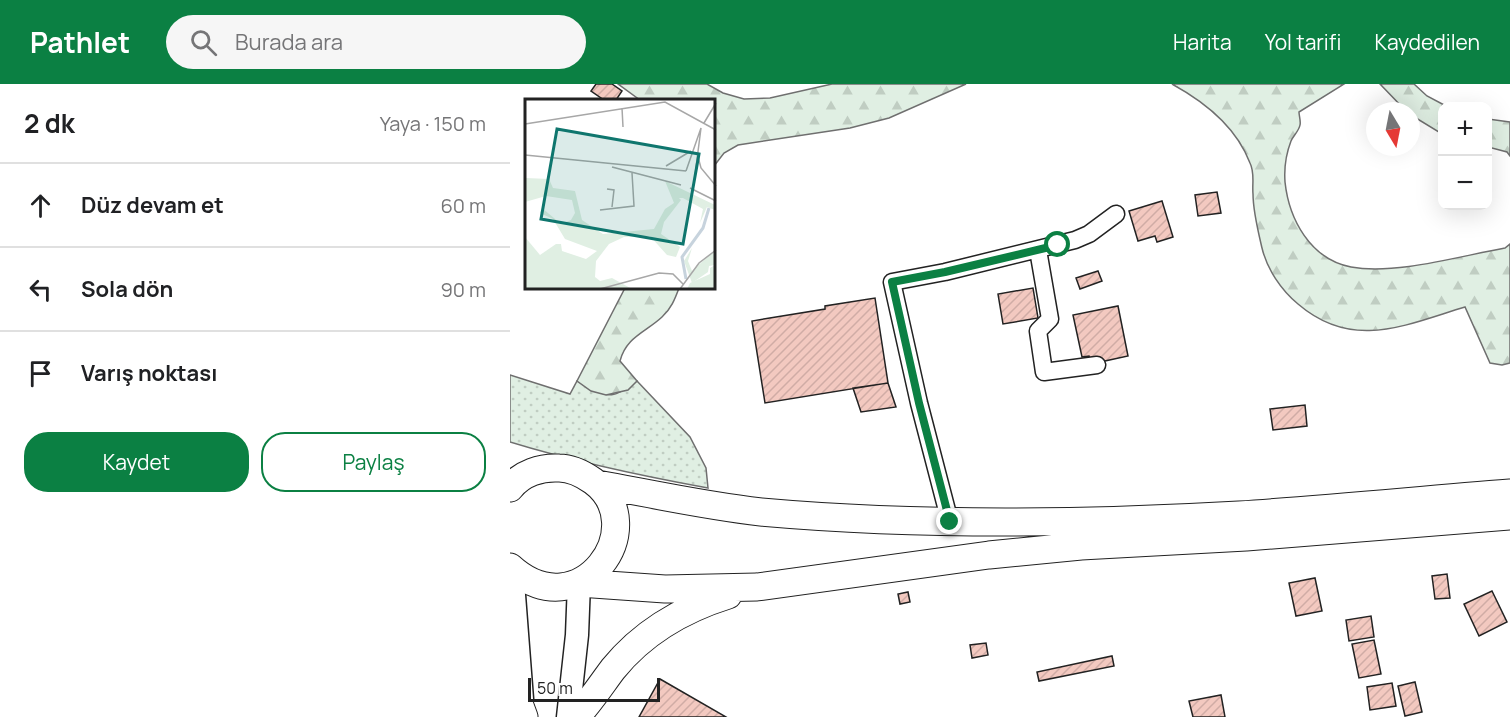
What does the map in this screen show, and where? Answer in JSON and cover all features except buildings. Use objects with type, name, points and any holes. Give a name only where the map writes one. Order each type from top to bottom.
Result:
[{"type":"highway","points":[[516,476],[547,468],[565,468],[582,473],[597,484],[607,497],[613,511],[615,526],[613,542],[608,557],[598,569],[579,583]]},
{"type":"highway","points":[[597,484],[759,511],[950,522],[1155,519],[1510,493]]},
{"type":"highway","points":[[511,568],[520,577],[536,585],[553,588],[579,583],[665,589],[757,586],[989,555],[1081,546],[1246,537],[1510,516]]},
{"type":"highway","points":[[576,717],[628,652],[654,631],[679,614],[701,603],[757,586]]},
{"type":"highway","points":[[510,680],[524,717]]},
{"type":"main road","points":[[511,568],[524,717]]},
{"type":"main road","points":[[568,717],[577,635],[579,583]]},
{"type":"street","points":[[950,522],[919,403],[892,282],[1038,250],[1089,234],[1116,214]]},
{"type":"street","points":[[1038,250],[1050,319],[1038,331],[1044,372],[1097,364]]},
{"type":"green space","points":[[618,84],[707,84],[723,93],[744,99],[770,98],[832,84],[966,84],[889,118],[850,128],[738,145],[724,153],[716,163],[716,99],[639,99]]},
{"type":"green space","points":[[1172,84],[1344,84],[1299,112],[1299,127],[1288,151],[1285,172],[1287,196],[1291,210],[1304,235],[1324,256],[1337,263],[1369,269],[1428,264],[1505,248],[1510,244],[1510,363],[1502,365],[1490,363],[1465,307],[1400,326],[1380,330],[1359,330],[1339,327],[1319,318],[1298,304],[1276,279],[1264,256],[1253,201],[1252,171],[1244,150],[1228,126],[1218,116]]},
{"type":"green space","points":[[1380,84],[1414,84],[1427,96],[1438,102],[1438,132],[1420,121],[1420,102],[1397,102]]},
{"type":"green space","points":[[1492,120],[1510,122],[1510,156],[1507,152],[1492,148]]},
{"type":"green space","points":[[624,290],[678,290],[665,314],[632,340],[623,353],[620,361],[637,381],[628,390],[606,395],[591,391],[577,381]]},
{"type":"green space","points":[[510,375],[570,394],[577,381],[601,393],[612,395],[637,381],[690,437],[706,468],[708,488],[609,468],[510,442]]},
{"type":"route","points":[[950,522],[919,403],[892,282],[1058,245]]}]
